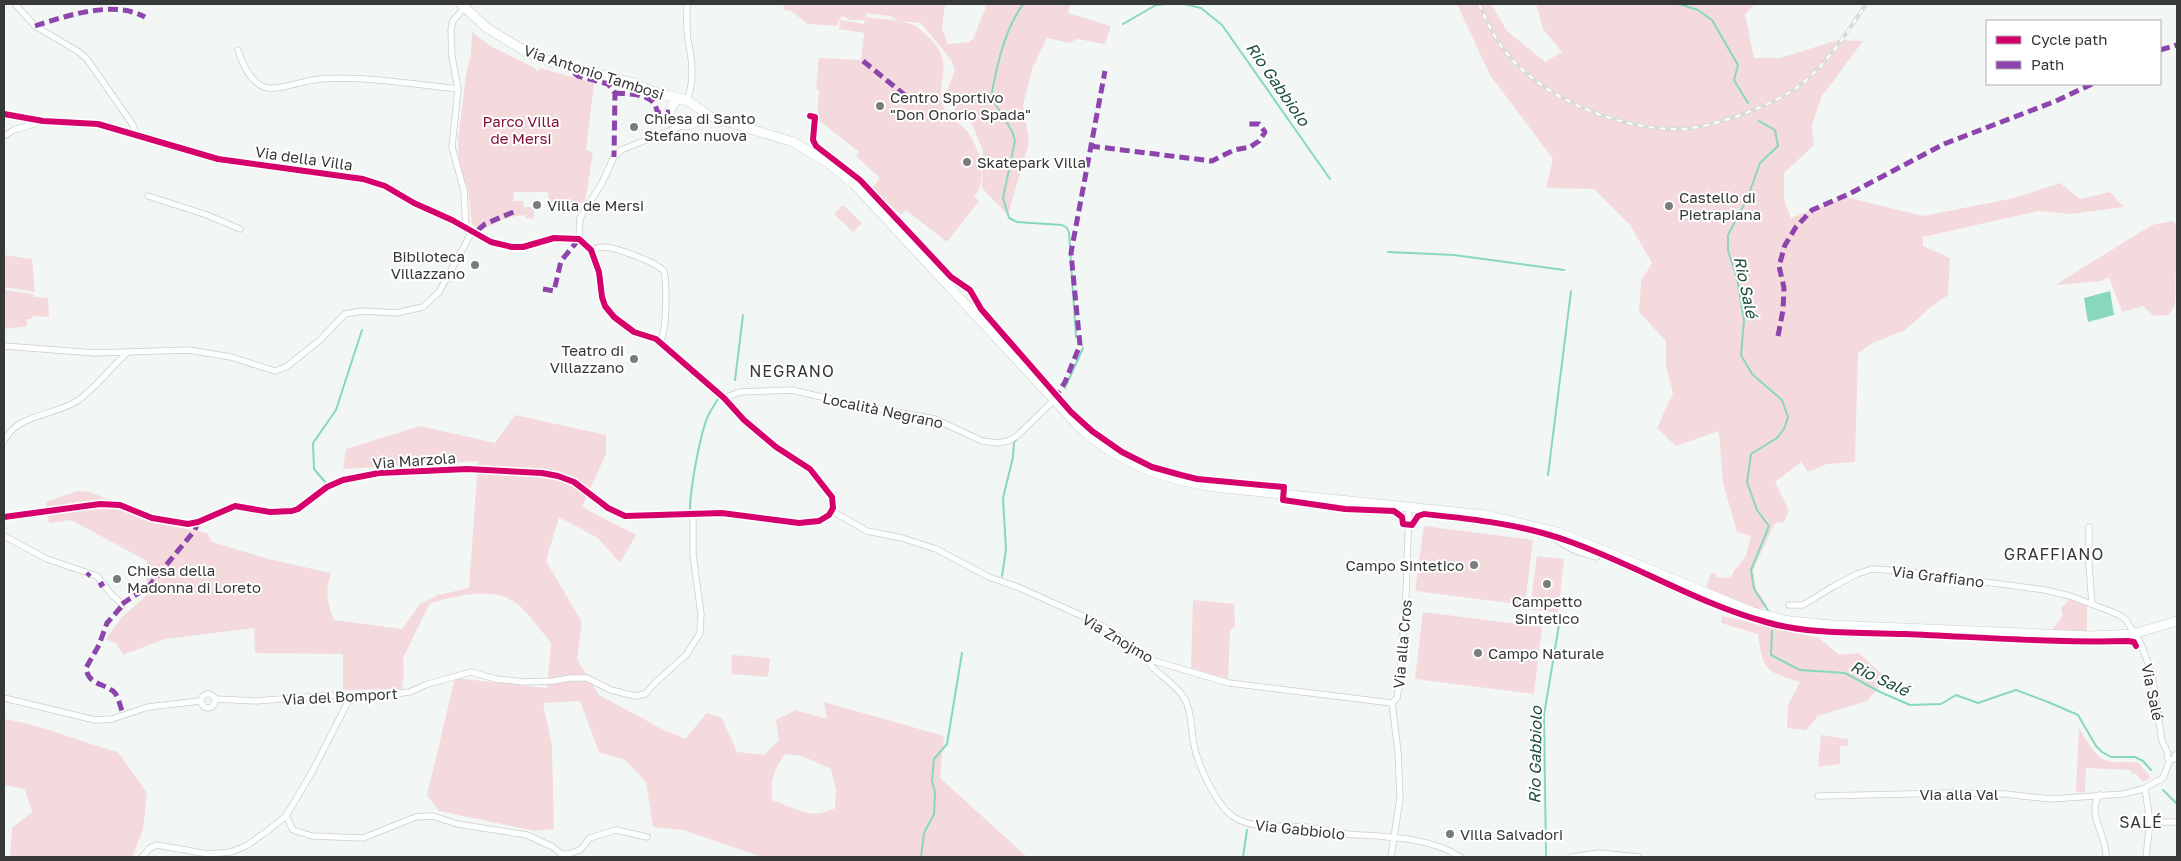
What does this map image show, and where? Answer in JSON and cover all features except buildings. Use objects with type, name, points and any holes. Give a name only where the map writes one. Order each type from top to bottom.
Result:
[{"type":"main road","name":"Via Antonio Tambosi","points":[[463,6],[487,28],[525,51],[552,62],[630,82],[657,93],[688,101]]},
{"type":"main road","points":[[657,93],[670,107],[671,119],[676,124],[688,124],[709,116]]},
{"type":"main road","points":[[670,107],[675,101],[688,101],[709,116],[793,142],[815,154],[845,176],[1083,431],[1104,448],[1154,474],[1183,482],[1214,487],[1485,516],[1548,529],[1753,612],[1790,621],[1825,625],[2081,636],[2133,634],[2177,621]]},
{"type":"main road","points":[[688,101],[696,116],[688,124]]},
{"type":"street","points":[[15,4],[35,26],[79,52],[86,59],[133,124],[136,134]]},
{"type":"street","points":[[687,4],[688,39],[692,64],[688,101]]},
{"type":"street","points":[[4,346],[66,352],[127,353],[189,350],[231,357],[272,372],[281,370],[319,341],[345,314],[362,311],[396,313],[423,307],[439,292],[469,230],[464,191],[452,148],[458,89],[452,57],[451,30],[453,21],[463,6]]},
{"type":"street","points":[[238,50],[242,63],[255,81],[266,88],[280,88],[308,80],[348,78],[458,89]]},
{"type":"street","points":[[4,114],[42,121]]},
{"type":"street","points":[[662,134],[671,119]]},
{"type":"street","points":[[4,136],[14,130],[42,121]]},
{"type":"street","name":"Via della Villa","points":[[42,121],[98,124],[218,159],[350,176],[371,181],[385,186],[491,242],[512,247],[523,247],[551,238],[579,239]]},
{"type":"street","points":[[688,124],[621,150],[614,157],[602,183],[580,218],[579,239],[592,250],[602,296],[610,311],[622,324],[634,332],[652,336],[660,342],[724,398],[744,420],[776,447],[816,475],[832,497],[834,505],[830,513]]},
{"type":"street","points":[[148,196],[207,215],[240,229]]},
{"type":"street","points":[[592,250],[602,247],[626,252],[656,264],[664,271],[666,287],[665,331],[660,342]]},
{"type":"street","points":[[4,440],[11,430],[19,424],[58,411],[78,401],[127,353]]},
{"type":"street","name":"Località Negrano","points":[[724,398],[740,392],[792,390],[852,404],[935,418],[968,436],[982,441],[998,443],[1008,441],[1017,436],[1054,400]]},
{"type":"street","name":"Via Marzola","points":[[7,517],[100,504],[120,505],[152,518],[188,524],[198,522],[235,506],[270,512],[292,511],[298,509],[328,486],[352,478],[379,473],[467,469],[542,472],[558,476],[574,482],[608,508],[625,516],[736,514],[799,522],[819,520],[830,513]]},
{"type":"street","name":"Via alla Cros","points":[[1391,857],[1400,798],[1392,703],[1398,695],[1403,637],[1409,507]]},
{"type":"street","points":[[4,512],[7,517]]},
{"type":"street","name":"Via Znojmo","points":[[830,513],[867,531],[902,538],[936,549],[989,577],[1020,588],[1089,618],[1151,660],[1228,683],[1392,703]]},
{"type":"street","name":"Via del Bomport","points":[[215,700],[256,701],[334,696],[350,698],[410,692],[426,685],[471,672],[496,679],[525,682],[587,678],[611,690],[635,696],[645,694],[686,656],[700,633],[700,614],[693,555],[693,514]]},
{"type":"street","points":[[2089,527],[2092,604]]},
{"type":"street","points":[[4,536],[47,559],[97,576],[111,594],[122,604],[121,607]]},
{"type":"street","name":"Via Graffiano","points":[[1790,605],[1803,605],[1856,574],[1872,569],[2064,594],[2121,616],[2133,634]]},
{"type":"street","name":"Via Salé","points":[[2133,634],[2141,644],[2152,674],[2162,741],[2168,753],[2172,752],[2174,757]]},
{"type":"street","name":"Via Gabbiolo","points":[[1151,660],[1150,664],[1153,668],[1180,693],[1187,704],[1194,747],[1223,809],[1235,818],[1254,825],[1309,827],[1344,834],[1393,837],[1446,849],[1460,857]]},
{"type":"street","points":[[208,693],[215,700],[213,706],[207,708],[202,706],[200,700],[202,695],[208,693]]},
{"type":"street","points":[[4,698],[95,720],[112,719],[148,707],[200,700]]},
{"type":"street","points":[[142,857],[150,848],[157,845],[208,854],[231,852],[246,846],[286,816],[312,772],[350,698]]},
{"type":"street","points":[[2106,857],[2106,847],[2095,807],[2096,800],[2100,795],[2124,794],[2145,789],[2163,778],[2174,757]]},
{"type":"street","points":[[2145,789],[2150,822],[2146,857]]},
{"type":"street","name":"Via alla Val","points":[[1818,796],[1953,793],[2005,794],[2051,800],[2100,795]]},
{"type":"street","points":[[286,816],[293,830],[312,836],[364,838],[416,817],[433,816],[457,824],[527,835],[553,847],[561,854],[569,854],[580,850],[590,838],[616,830],[648,837]]},
{"type":"street","points":[[2150,822],[2177,822]]},
{"type":"street","points":[[1572,857],[1599,853],[1638,857]]},
{"type":"green space","points":[[783,4],[945,4],[942,29],[948,44],[969,42],[973,39],[987,4],[1070,4],[1068,13],[1111,26],[1105,44],[1077,39],[1070,43],[1047,38],[1032,69],[1023,105],[1029,142],[1008,215],[982,188],[983,151],[969,117],[955,110],[948,102],[947,91],[955,70],[951,60],[921,23],[898,21],[909,23],[919,28],[940,52],[943,61],[941,100],[948,114],[971,136],[981,163],[981,181],[974,197],[979,201],[947,242],[906,210],[902,215],[871,190],[880,178],[856,156],[859,152],[817,119],[819,89],[816,89],[819,58],[861,60],[864,33],[839,29],[840,20],[864,24],[865,20],[850,20],[842,16],[839,20],[837,26],[808,24],[791,11],[784,10]],"holes":[[[866,13],[890,16],[898,21],[890,20],[865,17]]]},
{"type":"green space","points":[[1457,4],[1491,4],[1507,31],[1545,62],[1562,52],[1543,29],[1536,4],[1755,4],[1745,14],[1754,58],[1780,58],[1838,40],[1863,41],[1822,96],[1812,125],[1814,145],[1784,173],[1784,199],[1791,218],[1846,197],[1923,216],[2014,198],[2060,183],[2080,199],[2110,192],[2124,207],[2071,214],[2038,211],[1923,237],[1923,246],[1950,258],[1948,295],[1905,330],[1873,343],[1858,353],[1855,462],[1827,464],[1808,472],[1801,462],[1775,482],[1789,511],[1784,522],[1775,523],[1753,570],[1756,589],[1768,606],[1754,611],[1710,593],[1707,585],[1711,573],[1716,574],[1715,577],[1731,578],[1746,556],[1751,536],[1737,532],[1723,483],[1719,431],[1676,446],[1657,428],[1673,393],[1666,365],[1666,341],[1639,312],[1641,281],[1652,263],[1630,225],[1594,189],[1546,188],[1553,159],[1490,75]]},
{"type":"green space","name":"Parco Villa de Mersi","points":[[472,32],[492,47],[538,71],[540,68],[594,83],[586,150],[593,153],[585,203],[549,204],[548,192],[514,192],[513,201],[523,201],[524,207],[534,207],[534,218],[526,219],[525,215],[514,216],[484,229],[472,225],[468,190],[459,167],[458,139],[466,76],[471,53]]},
{"type":"green space","points":[[843,205],[862,223],[853,232],[834,214]]},
{"type":"green space","points":[[2173,221],[2177,225],[2175,304],[2169,315],[2154,316],[2143,306],[2122,312],[2109,277],[2101,281],[2055,285],[2152,225]]},
{"type":"green space","points":[[4,255],[32,259],[35,292],[4,287]]},
{"type":"green space","points":[[4,290],[33,294],[33,297],[48,298],[49,317],[32,316],[32,319],[27,319],[27,326],[4,329]]},
{"type":"green space","points":[[515,415],[606,435],[606,454],[582,507],[636,535],[620,563],[598,538],[559,517],[546,561],[582,622],[577,659],[599,695],[662,729],[685,739],[707,713],[722,718],[737,752],[764,755],[779,740],[776,720],[796,710],[827,719],[824,702],[944,736],[940,778],[1027,857],[762,857],[683,830],[653,827],[646,782],[625,760],[599,752],[580,701],[543,703],[552,746],[554,829],[535,831],[439,811],[427,795],[455,678],[547,688],[551,643],[521,607],[511,600],[489,594],[465,595],[430,603],[403,658],[402,689],[343,690],[343,654],[255,653],[254,628],[165,639],[123,655],[117,644],[106,639],[122,617],[146,596],[147,561],[71,520],[49,523],[46,502],[77,491],[90,492],[181,528],[207,533],[212,542],[268,559],[331,573],[328,596],[334,620],[402,629],[420,604],[438,595],[469,588],[478,461],[343,469],[346,449],[420,426],[495,443]],"holes":[[[785,754],[802,756],[831,769],[836,789],[835,808],[826,812],[810,813],[772,800],[774,776]]]},
{"type":"green space","name":"Campo Sintetico","points":[[1424,526],[1533,540],[1525,605],[1415,591]]},
{"type":"green space","name":"Campetto Sintetico","points":[[1537,556],[1564,559],[1558,613],[1530,609]]},
{"type":"green space","points":[[2070,599],[2087,605],[2087,632],[2053,629],[2063,615],[2061,608]]},
{"type":"green space","points":[[1193,600],[1234,604],[1235,625],[1230,632],[1228,679],[1191,668]]},
{"type":"green space","name":"Campo Naturale","points":[[1423,612],[1542,627],[1534,694],[1415,679]]},
{"type":"green space","points":[[1722,616],[1819,638],[1839,655],[1859,653],[1887,679],[1867,701],[1818,716],[1806,730],[1787,728],[1788,705],[1800,682],[1779,675],[1768,668],[1764,663],[1758,634],[1721,623]]},
{"type":"green space","points":[[732,655],[770,658],[768,677],[731,674]]},
{"type":"green space","points":[[4,719],[33,725],[118,752],[147,793],[143,830],[132,857],[10,857],[12,828],[32,812],[25,789],[4,785]]},
{"type":"green space","points":[[2079,728],[2100,757],[2111,762],[2139,763],[2151,778],[2143,782],[2136,774],[2131,773],[2131,770],[2086,768],[2085,792],[2076,792]]},
{"type":"green space","points":[[1821,735],[1848,739],[1848,746],[1840,746],[1840,764],[1818,767]]},
{"type":"shaded area","points":[[2110,291],[2114,315],[2088,322],[2084,298]]},
{"type":"waterway","points":[[1023,4],[1016,14],[1006,37],[991,97],[1012,131],[1015,141],[1003,198],[1009,218],[1017,222],[1062,225],[1067,228],[1069,233],[1076,337]]},
{"type":"waterway","points":[[1123,24],[1156,5],[1166,4]]},
{"type":"waterway","name":"Rio Gabbiolo","points":[[1184,4],[1201,8],[1222,25],[1330,179]]},
{"type":"waterway","name":"Rio Salé","points":[[1679,4],[1698,10],[1712,20],[1738,65],[1734,80],[1748,103]]},
{"type":"waterway","name":"Rio Salé","points":[[1759,121],[1775,130],[1778,146],[1760,163],[1747,199],[1728,235],[1728,251],[1737,278],[1744,320],[1741,355],[1752,374],[1782,400],[1788,417],[1784,429],[1777,438],[1751,454],[1747,482],[1757,510],[1769,526],[1751,570],[1754,589],[1769,612]]},
{"type":"waterway","name":"Rio Gabbiolo","points":[[1388,252],[1454,255],[1564,270]]},
{"type":"waterway","name":"Rio Gabbiolo","points":[[1548,475],[1571,291]]},
{"type":"waterway","points":[[735,380],[743,315]]},
{"type":"waterway","points":[[325,482],[314,469],[313,443],[336,410],[362,330]]},
{"type":"waterway","points":[[1065,388],[1083,348]]},
{"type":"waterway","points":[[690,510],[702,435],[708,416],[718,399]]},
{"type":"waterway","points":[[1002,576],[1006,550],[1003,498],[1013,457],[1014,442],[1019,437]]},
{"type":"waterway","name":"Rio Gabbiolo","points":[[1546,855],[1544,715],[1559,625]]},
{"type":"waterway","name":"Rio Salé","points":[[1772,631],[1771,655],[1800,670],[1845,673],[1880,692],[1910,705],[1941,704],[1956,695],[1978,703],[2016,690],[2078,715],[2096,746],[2102,752],[2111,757],[2135,757],[2143,761],[2151,770]]},
{"type":"waterway","points":[[921,857],[924,833],[934,814],[935,792],[932,781],[934,759],[947,744],[962,653]]},
{"type":"waterway","name":"Rio Salé","points":[[2163,790],[2177,804]]},
{"type":"waterway","points":[[1243,857],[1247,830]]},
{"type":"railway","points":[[1479,4],[1489,26],[1502,47],[1537,82],[1559,96],[1583,108],[1634,124],[1683,129],[1722,121],[1751,111],[1787,94],[1822,65],[1866,4]]},
{"type":"marked path","points":[[35,26],[76,14],[105,9],[133,12],[145,17]]},
{"type":"marked path","points":[[2161,50],[2177,45]]},
{"type":"marked path","points":[[863,61],[906,96]]},
{"type":"marked path","points":[[562,64],[578,76],[608,84],[615,93],[614,157]]},
{"type":"marked path","points":[[1054,399],[1065,382],[1080,345],[1071,253],[1105,71]]},
{"type":"marked path","points":[[1778,336],[1783,310],[1784,288],[1779,266],[1785,245],[1796,227],[1812,210],[1851,193],[1944,144],[2056,101],[2090,85]]},
{"type":"marked path","points":[[615,93],[645,97],[654,103],[658,113],[670,112]]},
{"type":"marked path","points":[[1090,146],[1212,161],[1234,150],[1250,147],[1259,141],[1265,132],[1259,124],[1245,124]]},
{"type":"marked path","points":[[478,230],[485,224],[518,210]]},
{"type":"marked path","points":[[543,289],[554,291],[561,261],[579,239]]},
{"type":"marked path","points":[[122,604],[149,586],[195,530],[198,522]]},
{"type":"marked path","points":[[87,576],[90,573]]},
{"type":"marked path","points":[[99,586],[104,583]]},
{"type":"marked path","points":[[121,607],[107,623],[99,645],[86,668],[87,673],[93,680],[115,693],[123,714]]},
{"type":"cycle path","points":[[4,114],[43,121],[98,124],[218,159],[363,179],[385,186],[491,242],[512,247],[523,247],[554,238],[579,239],[591,250],[599,272],[605,306],[614,317],[634,332],[656,339],[724,398],[744,420],[776,447],[810,469],[832,497],[833,508],[829,515],[819,521],[799,523],[722,513],[625,516],[608,508],[574,482],[558,476],[542,473],[467,469],[379,473],[343,480],[327,487],[298,509],[292,511],[270,512],[235,506],[198,522],[188,524],[152,518],[120,505],[100,504],[4,517]]},
{"type":"cycle path","points":[[810,116],[815,117],[813,140],[816,146],[860,180],[951,277],[970,290],[981,309],[1071,412],[1092,431],[1122,452],[1152,467],[1197,479],[1284,487],[1283,500],[1345,509],[1394,511],[1402,517],[1403,524],[1412,525],[1418,516],[1424,514],[1478,520],[1532,530],[1593,550],[1716,605],[1783,626],[1835,632],[2044,640],[2128,641],[2134,642],[2136,646]]},
{"type":"place","name":"Centro Sportivo \"Don Onorio Spada\"","points":[[880,106]]},
{"type":"place","name":"Chiesa di Santo Stefano nuova","points":[[634,127]]},
{"type":"place","name":"Skatepark Villa","points":[[967,162]]},
{"type":"place","name":"Villa de Mersi","points":[[537,205]]},
{"type":"place","name":"Castello di Pietrapiana","points":[[1669,206]]},
{"type":"place","name":"Biblioteca Villazzano","points":[[475,265]]},
{"type":"place","name":"Teatro di Villazzano","points":[[634,359]]},
{"type":"place","name":"Campo Sintetico","points":[[1474,565]]},
{"type":"place","name":"Chiesa della Madonna di Loreto","points":[[117,579]]},
{"type":"place","name":"Campetto Sintetico","points":[[1547,584]]},
{"type":"place","name":"Campo Naturale","points":[[1478,653]]},
{"type":"place","name":"Villa Salvadori","points":[[1450,834]]},
{"type":"district","name":"NEGRANO","points":[[792,371]]},
{"type":"district","name":"GRAFFIANO","points":[[2054,554]]},
{"type":"district","name":"SALÉ","points":[[2141,822]]}]
